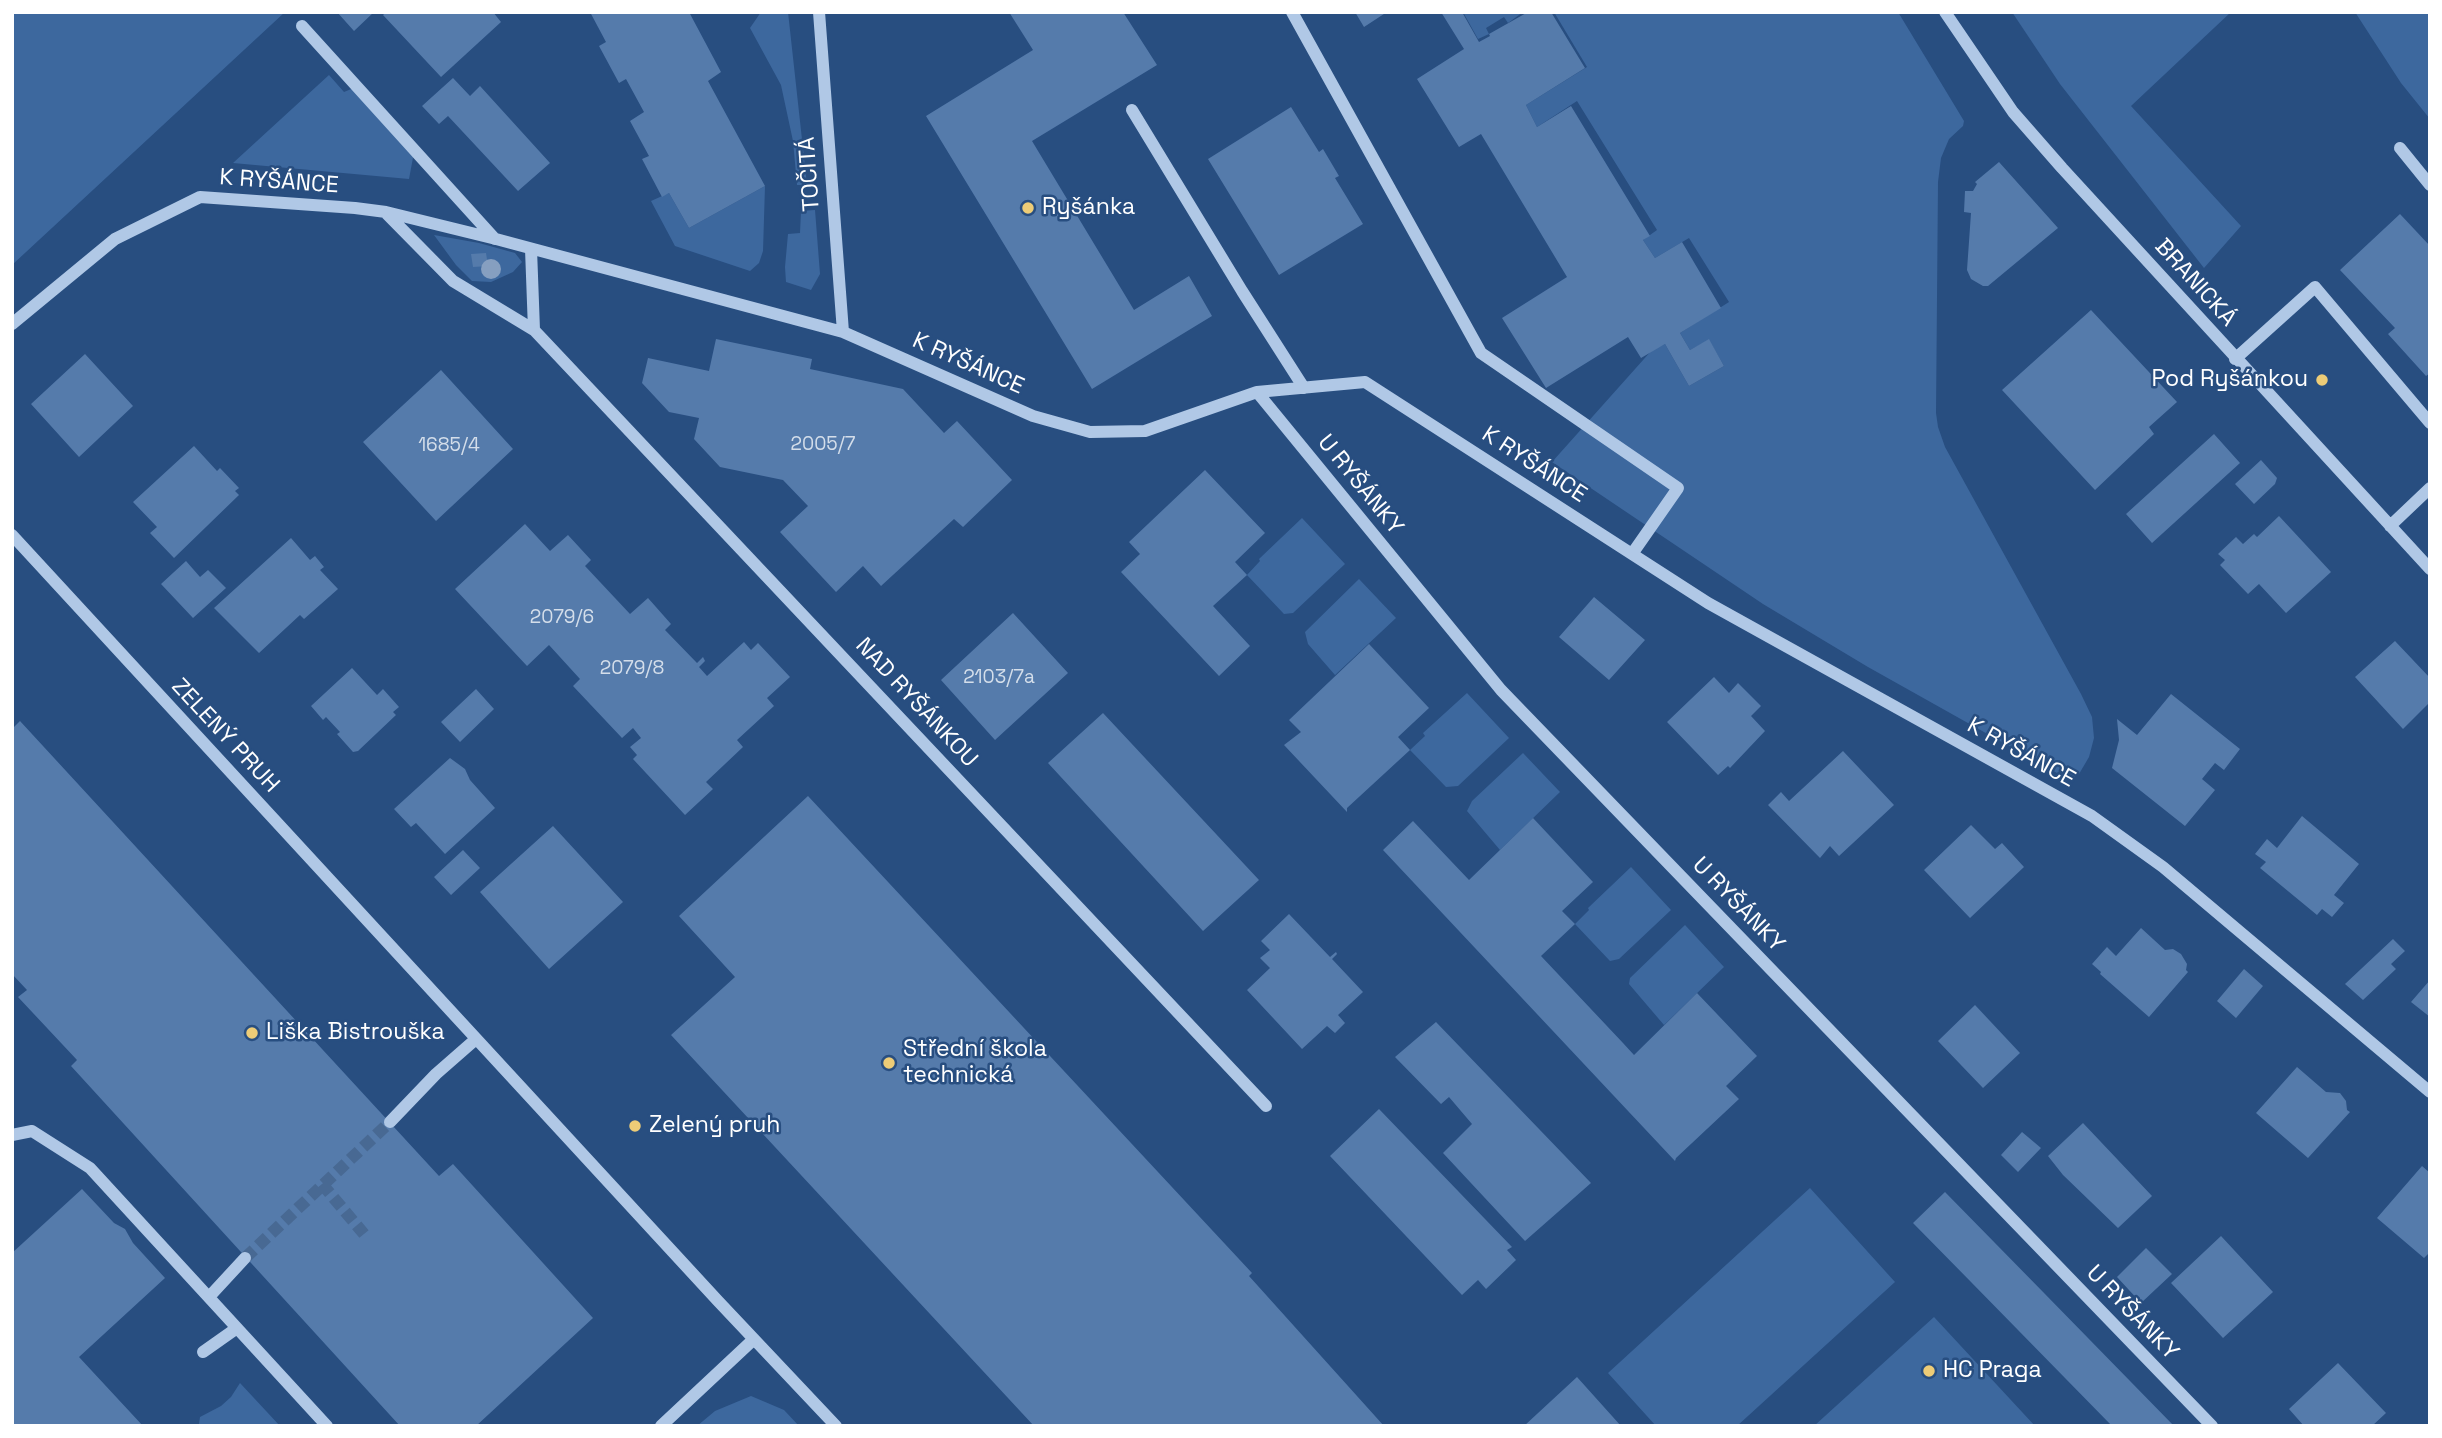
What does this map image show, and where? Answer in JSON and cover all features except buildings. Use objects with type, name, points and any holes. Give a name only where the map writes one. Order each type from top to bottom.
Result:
[{"type":"street","name":"TOČITÁ","points":[[819,12],[843,332]]},
{"type":"street","points":[[1292,12],[1481,353],[1678,488],[1632,554]]},
{"type":"street","name":"BRANICKÁ","points":[[1945,12],[2013,112],[2235,359],[2430,569]]},
{"type":"street","points":[[302,26],[495,239]]},
{"type":"street","points":[[1132,110],[1304,388]]},
{"type":"street","points":[[2400,148],[2430,185]]},
{"type":"street","name":"K RYŠÁNCE","points":[[12,324],[115,239],[201,197],[386,212],[495,239],[843,332],[1033,416],[1090,432],[1145,431],[1257,392],[1365,382],[1720,609],[2092,816],[2164,867],[2430,1091]]},
{"type":"street","name":"NAD RYŠÁNKOU","points":[[386,212],[453,281],[534,330],[1266,1105]]},
{"type":"street","points":[[531,249],[534,330]]},
{"type":"street","points":[[2235,359],[2315,287],[2430,423]]},
{"type":"street","name":"U RYŠÁNKY","points":[[1257,392],[1501,690],[2212,1426]]},
{"type":"street","points":[[2390,526],[2430,488]]},
{"type":"street","name":"ZELENÝ PRUH","points":[[12,535],[836,1426]]},
{"type":"street","points":[[390,1122],[436,1074],[476,1039]]},
{"type":"street","points":[[12,1123],[32,1131],[90,1168],[327,1426]]},
{"type":"street","points":[[12,1135],[32,1131]]},
{"type":"street","points":[[209,1297],[245,1258]]},
{"type":"street","points":[[203,1352],[237,1328]]},
{"type":"street","points":[[661,1426],[754,1339]]},
{"type":"shaded area","points":[[12,12],[285,12],[12,265]]},
{"type":"shaded area","points":[[761,12],[788,12],[807,185],[797,185],[793,141],[781,85],[750,28]]},
{"type":"shaded area","points":[[1463,12],[1523,12],[1508,23],[1504,17],[1486,28],[1489,34],[1478,39]]},
{"type":"shaded area","points":[[1554,12],[1898,12],[1964,121],[1963,126],[1949,139],[1941,158],[1938,182],[1938,427],[1945,447],[2092,717],[2094,738],[2089,757],[2079,774],[2066,778],[1868,667],[1763,604],[1552,462],[1652,350],[1665,344],[1689,386],[1724,366],[1709,340],[1690,350],[1680,333],[1729,302],[1689,238],[1655,258],[1643,240],[1657,230],[1577,101],[1537,127],[1526,105],[1587,67]]},
{"type":"shaded area","points":[[2012,12],[2231,12],[2131,106],[2241,226],[2204,268],[2060,84]]},
{"type":"shaded area","points":[[2355,12],[2430,12],[2430,119],[2401,83]]},
{"type":"shaded area","points":[[329,75],[344,92],[356,87],[415,147],[409,179],[233,163]]},
{"type":"shaded area","points":[[765,186],[763,251],[759,263],[750,271],[675,246],[651,201],[669,193],[689,228]]},
{"type":"shaded area","points":[[815,210],[820,274],[811,290],[786,282],[785,267],[788,234],[800,233],[801,211]]},
{"type":"shaded area","points":[[434,235],[515,253],[522,262],[513,272],[491,282],[472,281],[456,265]]},
{"type":"shaded area","points":[[1302,518],[1345,564],[1293,613],[1284,614],[1247,575],[1259,559]]},
{"type":"shaded area","points":[[1359,579],[1396,618],[1335,675],[1308,644],[1305,632]]},
{"type":"shaded area","points":[[1467,693],[1509,738],[1458,786],[1446,787],[1410,750],[1425,736],[1423,733]]},
{"type":"shaded area","points":[[1523,753],[1560,792],[1500,850],[1467,811],[1472,801]]},
{"type":"shaded area","points":[[1631,867],[1671,910],[1619,959],[1610,961],[1575,924]]},
{"type":"shaded area","points":[[1685,925],[1724,967],[1664,1025],[1629,984],[1630,978]]},
{"type":"shaded area","points":[[1810,1188],[1895,1282],[1737,1426],[1656,1426],[1608,1373]]},
{"type":"shaded area","name":"HC Praga","points":[[1934,1317],[2035,1426],[1814,1426]]},
{"type":"shaded area","points":[[240,1383],[280,1426],[199,1424],[200,1417],[221,1406]]},
{"type":"shaded area","points":[[751,1396],[784,1410],[799,1426],[697,1426],[715,1411]]},
{"type":"tunnel","points":[[245,1258],[390,1122]]},
{"type":"tunnel","points":[[322,1184],[364,1234]]},
{"type":"place","name":"Ryšánka","points":[[1028,208]]},
{"type":"place","name":"Pod Ryšánkou","points":[[2322,380]]},
{"type":"place","name":"Liška Bistrouška","points":[[252,1033]]},
{"type":"place","name":"Střední škola technická","points":[[889,1063]]},
{"type":"place","name":"Zelený pruh","points":[[635,1126]]},
{"type":"place","name":"HC Praga","points":[[1929,1371]]}]
